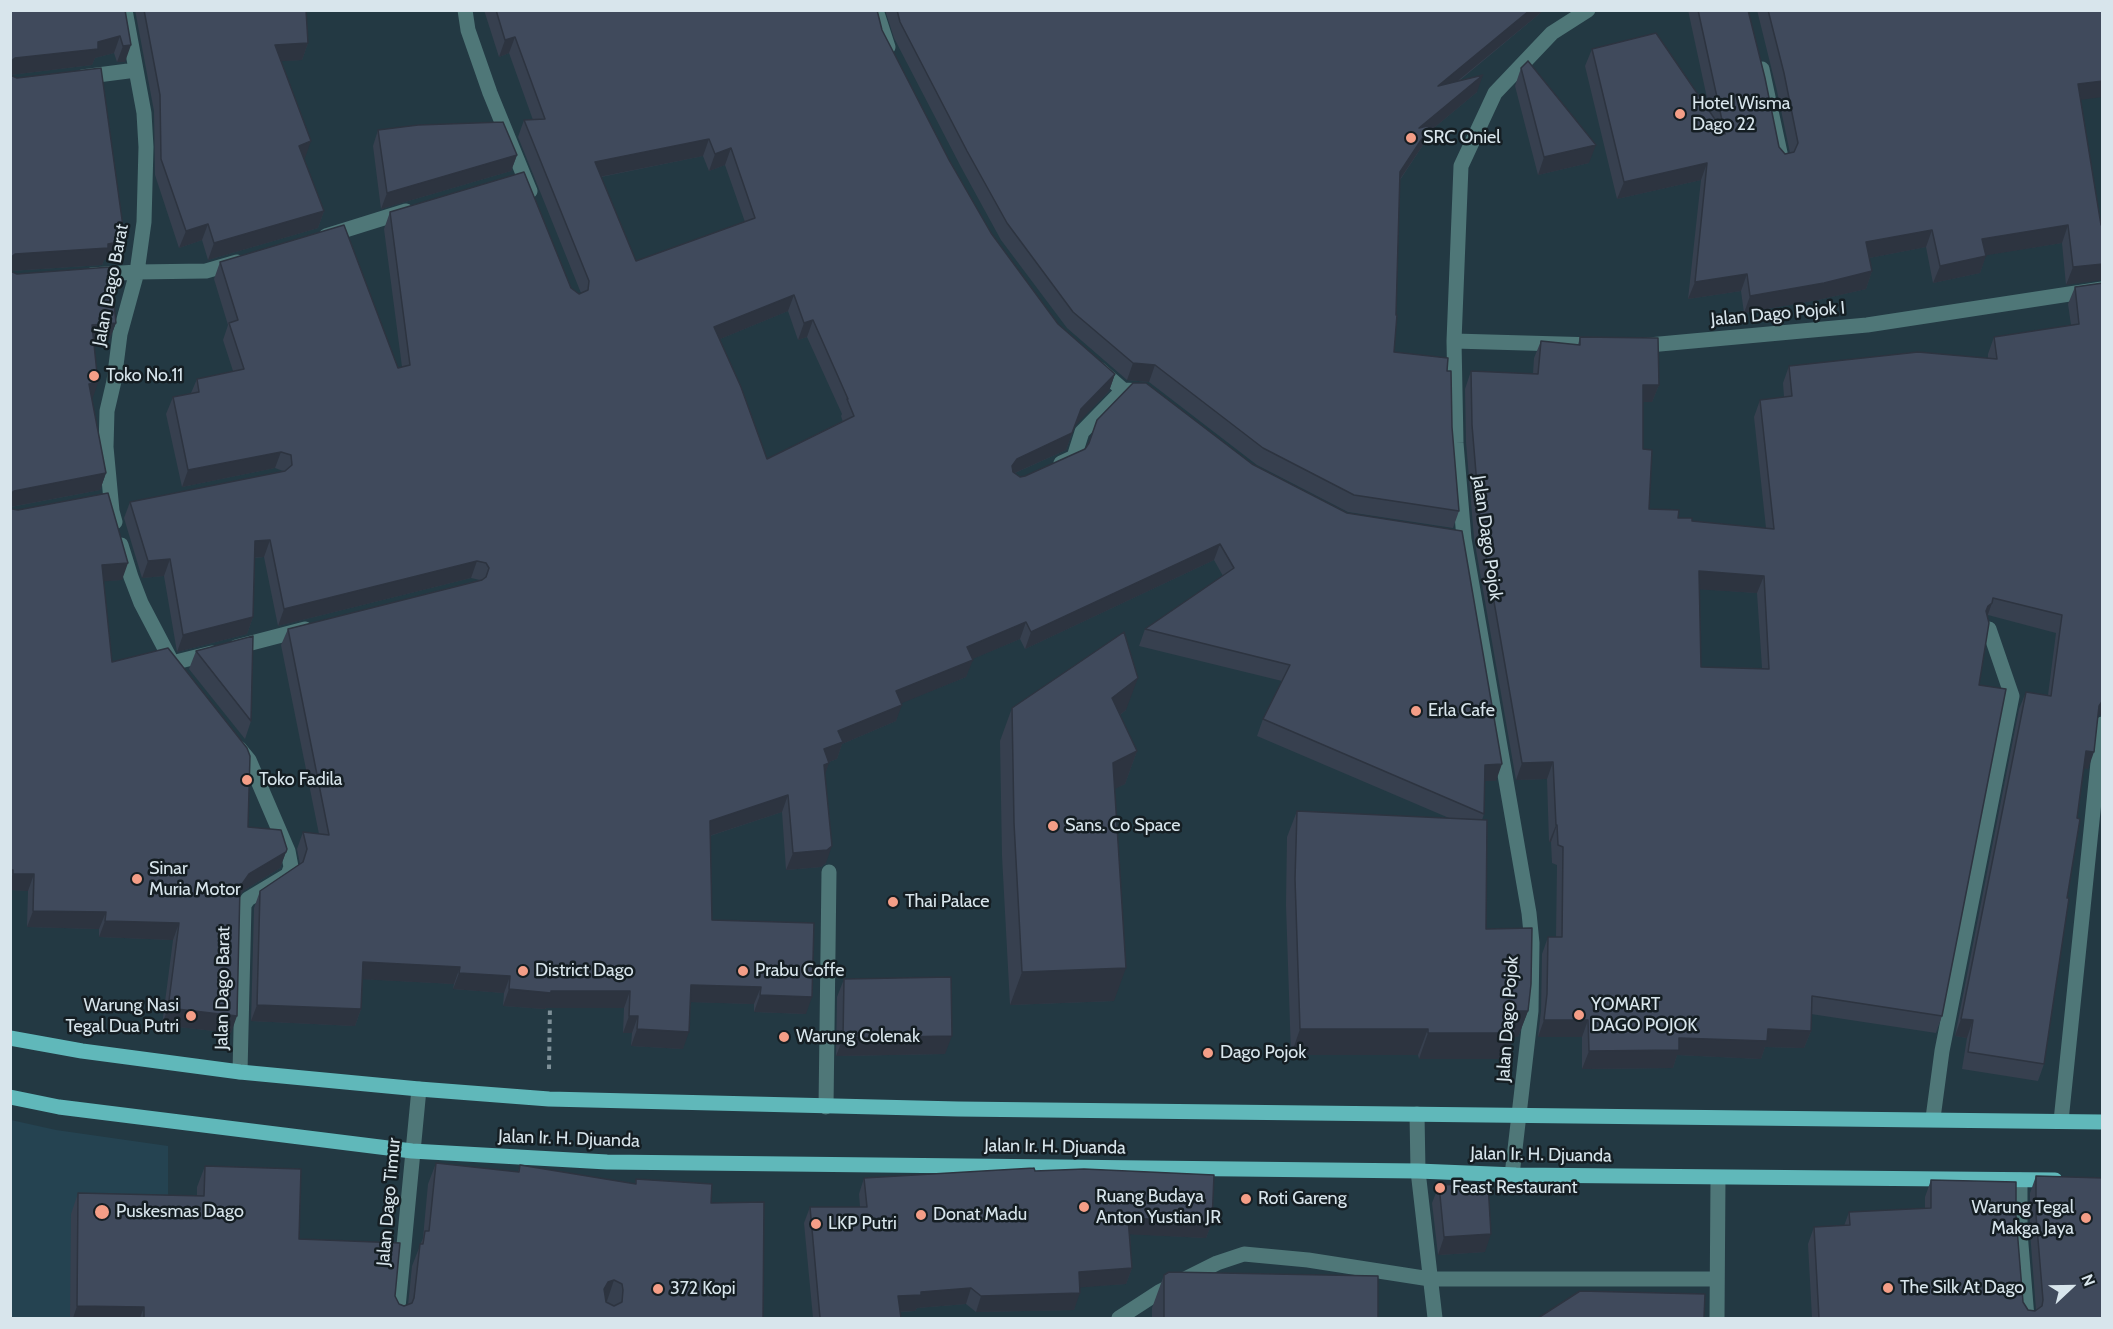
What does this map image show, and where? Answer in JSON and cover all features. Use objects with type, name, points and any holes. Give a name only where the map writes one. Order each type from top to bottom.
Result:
[{"type":"main road","name":"Jalan Ir. H. Djuanda","points":[[10,1038],[82,1052],[240,1071],[549,1099],[826,1107],[1840,1120],[1933,1118],[2103,1122]]},
{"type":"main road","name":"Jalan Ir. H. Djuanda","points":[[10,1097],[59,1107],[412,1151],[607,1162],[1418,1171],[1512,1175],[1718,1178],[2067,1180]]},
{"type":"street","name":"Jalan Dago Barat","points":[[125,10],[144,113],[146,147],[144,222],[137,272],[120,334],[114,381],[107,411],[106,447],[111,505],[131,577],[141,603],[172,663],[186,681]]},
{"type":"street","points":[[465,10],[468,30],[518,179],[537,207]]},
{"type":"street","points":[[876,10],[885,42],[896,63]]},
{"type":"street","name":"Jalan Dago Pojok","points":[[1512,1175],[1531,1011],[1532,943],[1527,902],[1459,538],[1454,341],[1461,166],[1495,93],[1552,33],[1588,10]]},
{"type":"street","points":[[1758,52],[1782,162]]},
{"type":"street","points":[[68,78],[136,70]]},
{"type":"street","points":[[316,239],[417,207]]},
{"type":"street","points":[[80,276],[206,271],[250,258]]},
{"type":"street","name":"Jalan Dago Pojok I","points":[[1454,341],[1642,346],[1867,325],[2103,289]]},
{"type":"street","points":[[1092,363],[1123,390],[1143,390],[1152,397]]},
{"type":"street","points":[[1044,471],[1074,457],[1082,432],[1123,390]]},
{"type":"street","points":[[172,663],[322,625]]},
{"type":"street","points":[[1933,1118],[1942,1051],[2012,696],[1989,629]]},
{"type":"street","points":[[2061,1121],[2103,724]]},
{"type":"street","name":"Jalan Dago Barat","points":[[228,734],[249,760],[288,851],[291,867],[288,875],[248,899],[244,905],[240,1071]]},
{"type":"street","points":[[826,1107],[829,872]]},
{"type":"street","name":"Jalan Dago Timur","points":[[397,1318],[419,1089]]},
{"type":"street","points":[[1417,1114],[1418,1171],[1435,1318]]},
{"type":"street","points":[[1717,1318],[1718,1178]]},
{"type":"street","points":[[2020,1180],[2020,1232],[2027,1318]]},
{"type":"street","points":[[1119,1318],[1159,1292],[1217,1263],[1244,1254],[1308,1260],[1430,1279],[1718,1279]]},
{"type":"path","points":[[549,1099],[550,994]]},
{"type":"shaded area","points":[[11,1120],[56,1130],[168,1146],[168,1297],[185,1318],[11,1318]]},
{"type":"building","points":[[10,10],[125,10],[131,45],[123,46],[120,36],[98,42],[98,49],[15,58],[10,62]]},
{"type":"building","points":[[144,10],[306,10],[308,43],[275,45],[311,141],[299,146],[324,211],[214,243],[208,224],[186,231],[161,159],[160,95]]},
{"type":"building","points":[[496,10],[877,10],[882,30],[949,160],[991,233],[1058,324],[1115,374],[1081,409],[1072,433],[1017,459],[1012,466],[1013,472],[1020,477],[1025,476],[1085,449],[1097,420],[1133,383],[1146,383],[1252,464],[1347,513],[1462,531],[1502,764],[1485,765],[1484,814],[1263,719],[1290,665],[1145,629],[1234,568],[1220,544],[1031,632],[1026,622],[967,647],[973,660],[896,691],[902,705],[838,731],[843,742],[824,749],[829,763],[824,765],[832,846],[827,850],[793,853],[788,795],[710,821],[712,920],[814,923],[812,997],[760,995],[761,987],[691,985],[689,1032],[637,1029],[638,1016],[629,1016],[630,991],[551,991],[551,993],[509,989],[510,976],[459,973],[460,967],[363,962],[361,1009],[257,1005],[260,891],[303,862],[307,849],[303,832],[329,835],[288,629],[482,580],[486,577],[489,568],[486,563],[477,561],[284,609],[270,540],[255,541],[253,617],[183,635],[170,559],[148,561],[130,502],[285,471],[292,465],[291,455],[281,452],[188,470],[173,397],[199,392],[197,379],[244,369],[229,323],[238,320],[220,262],[344,225],[398,368],[410,365],[390,212],[524,172],[571,288],[579,294],[588,290],[589,281],[524,120],[545,119],[515,37],[505,40]],"holes":[[[709,139],[715,154],[731,148],[755,218],[636,261],[595,162]],[[794,295],[804,323],[813,320],[854,416],[767,459],[741,387],[714,327]]]},
{"type":"building","points":[[897,10],[1530,10],[1438,86],[1483,75],[1419,128],[1431,125],[1400,172],[1394,352],[1448,358],[1447,371],[1451,371],[1452,427],[1459,511],[1354,495],[1263,448],[1155,365],[1133,363],[1073,312],[1007,223],[900,22]]},
{"type":"building","points":[[1698,10],[1748,10],[1779,147],[1785,154],[1794,152],[1798,143],[1768,10],[2103,10],[2103,81],[2078,84],[2101,225],[2103,225],[2103,264],[2073,267],[2068,225],[1982,239],[1986,256],[1940,266],[1932,230],[1866,242],[1872,271],[1824,283],[1750,296],[1747,274],[1695,282],[1707,163],[1624,182],[1592,49],[1656,33],[1725,134]]},
{"type":"building","points":[[1528,61],[1596,145],[1544,157],[1521,68]]},
{"type":"building","points":[[101,68],[125,241],[108,244],[108,248],[15,254],[10,258],[10,75],[17,78]]},
{"type":"building","points":[[503,122],[517,155],[387,193],[378,130],[418,125]]},
{"type":"building","points":[[110,267],[116,323],[92,325],[98,383],[89,384],[106,473],[14,491],[10,494],[10,271],[17,274]]},
{"type":"building","points":[[2103,283],[2103,700],[2099,706],[2094,752],[2086,751],[2077,818],[2080,819],[2044,1064],[1968,1052],[1973,1020],[1961,1019],[2026,692],[2051,696],[2062,615],[1993,598],[1986,611],[1989,623],[1979,685],[2006,689],[1942,1016],[1812,996],[1811,1031],[1768,1029],[1767,1041],[1679,1038],[1679,1050],[1589,1051],[1588,1020],[1544,1020],[1548,937],[1562,937],[1563,847],[1558,845],[1553,762],[1522,763],[1480,521],[1472,425],[1471,371],[1538,374],[1541,341],[1580,345],[1580,337],[1658,338],[1659,385],[1643,385],[1643,449],[1652,450],[1649,509],[1679,510],[1678,518],[1692,518],[1692,521],[1774,529],[1760,400],[1792,396],[1789,366],[1918,352],[1997,359],[1994,337],[2079,324],[2075,287]],"holes":[[[1699,571],[1764,576],[1769,669],[1701,667]]]},
{"type":"building","points":[[108,493],[128,563],[102,565],[112,662],[168,648],[247,748],[250,756],[248,827],[281,830],[287,849],[286,852],[249,874],[240,887],[237,1016],[168,1008],[179,923],[105,921],[106,912],[33,911],[34,874],[13,874],[13,870],[10,870],[10,507],[18,510]]},
{"type":"building","name":"Sans. Co Space","points":[[1124,632],[1138,678],[1112,698],[1137,751],[1113,763],[1126,968],[1022,972],[1014,823],[1012,708]]},
{"type":"building","points":[[253,636],[251,721],[196,651]]},
{"type":"building","points":[[1297,811],[1487,820],[1486,929],[1532,928],[1528,1011],[1514,1011],[1515,1033],[1428,1033],[1428,1029],[1300,1029],[1295,879]]},
{"type":"building","points":[[951,977],[952,1036],[843,1038],[844,979]]},
{"type":"building","points":[[436,1163],[519,1172],[520,1165],[636,1184],[636,1179],[712,1184],[711,1203],[764,1202],[763,1318],[144,1318],[144,1307],[77,1306],[78,1193],[204,1196],[205,1166],[301,1169],[299,1239],[400,1243],[395,1296],[399,1304],[404,1306],[412,1303],[414,1298],[420,1244],[423,1244],[425,1231],[429,1231]],"holes":[[[614,1280],[622,1284],[622,1302],[614,1306],[606,1302],[604,1289],[608,1282]]]},
{"type":"building","points":[[1034,1168],[1035,1171],[1084,1169],[1214,1175],[1212,1222],[1128,1218],[1132,1268],[1079,1272],[1080,1293],[981,1296],[971,1288],[921,1292],[921,1295],[898,1296],[901,1318],[820,1318],[810,1207],[867,1207],[864,1178]]},
{"type":"building","points":[[2036,1176],[2103,1178],[2103,1318],[1819,1318],[1814,1227],[1850,1225],[1849,1212],[1931,1208],[1931,1180],[2016,1182],[2016,1216],[2023,1302],[2028,1310],[2035,1311],[2042,1306],[2043,1300],[2036,1215]]},
{"type":"building","points":[[1488,1183],[1491,1234],[1444,1237],[1439,1185]]},
{"type":"building","points":[[1169,1272],[1378,1276],[1378,1318],[1164,1318],[1164,1275]]},
{"type":"building","points":[[1580,1291],[1705,1294],[1704,1318],[1538,1318]]},
{"type":"place","name":"Hotel Wisma Dago 22","points":[[1680,114]]},
{"type":"place","name":"SRC Oniel","points":[[1411,138]]},
{"type":"place","name":"Toko No.11","points":[[94,376]]},
{"type":"place","name":"Erla Cafe","points":[[1416,711]]},
{"type":"place","name":"Toko Fadila","points":[[247,780]]},
{"type":"place","name":"Sans. Co Space","points":[[1053,826]]},
{"type":"place","name":"Sinar Muria Motor","points":[[137,879]]},
{"type":"place","name":"Thai Palace","points":[[893,902]]},
{"type":"place","name":"District Dago","points":[[523,971]]},
{"type":"place","name":"Prabu Coffe","points":[[743,971]]},
{"type":"place","name":"YOMART DAGO POJOK","points":[[1579,1015]]},
{"type":"place","name":"Warung Nasi Tegal Dua Putri","points":[[191,1016]]},
{"type":"place","name":"Warung Colenak","points":[[784,1037]]},
{"type":"place","name":"Dago Pojok","points":[[1208,1053]]},
{"type":"place","name":"Feast Restaurant","points":[[1440,1188]]},
{"type":"place","name":"Roti Gareng","points":[[1246,1199]]},
{"type":"place","name":"Ruang Budaya Anton Yustian JR","points":[[1084,1207]]},
{"type":"place","name":"Puskesmas Dago","points":[[102,1212]]},
{"type":"place","name":"Donat Madu","points":[[921,1215]]},
{"type":"place","name":"Warung Tegal Makga Jaya","points":[[2086,1218]]},
{"type":"place","name":"LKP Putri","points":[[816,1224]]},
{"type":"place","name":"The Silk At Dago","points":[[1888,1288]]},
{"type":"place","name":"372 Kopi","points":[[658,1289]]}]
